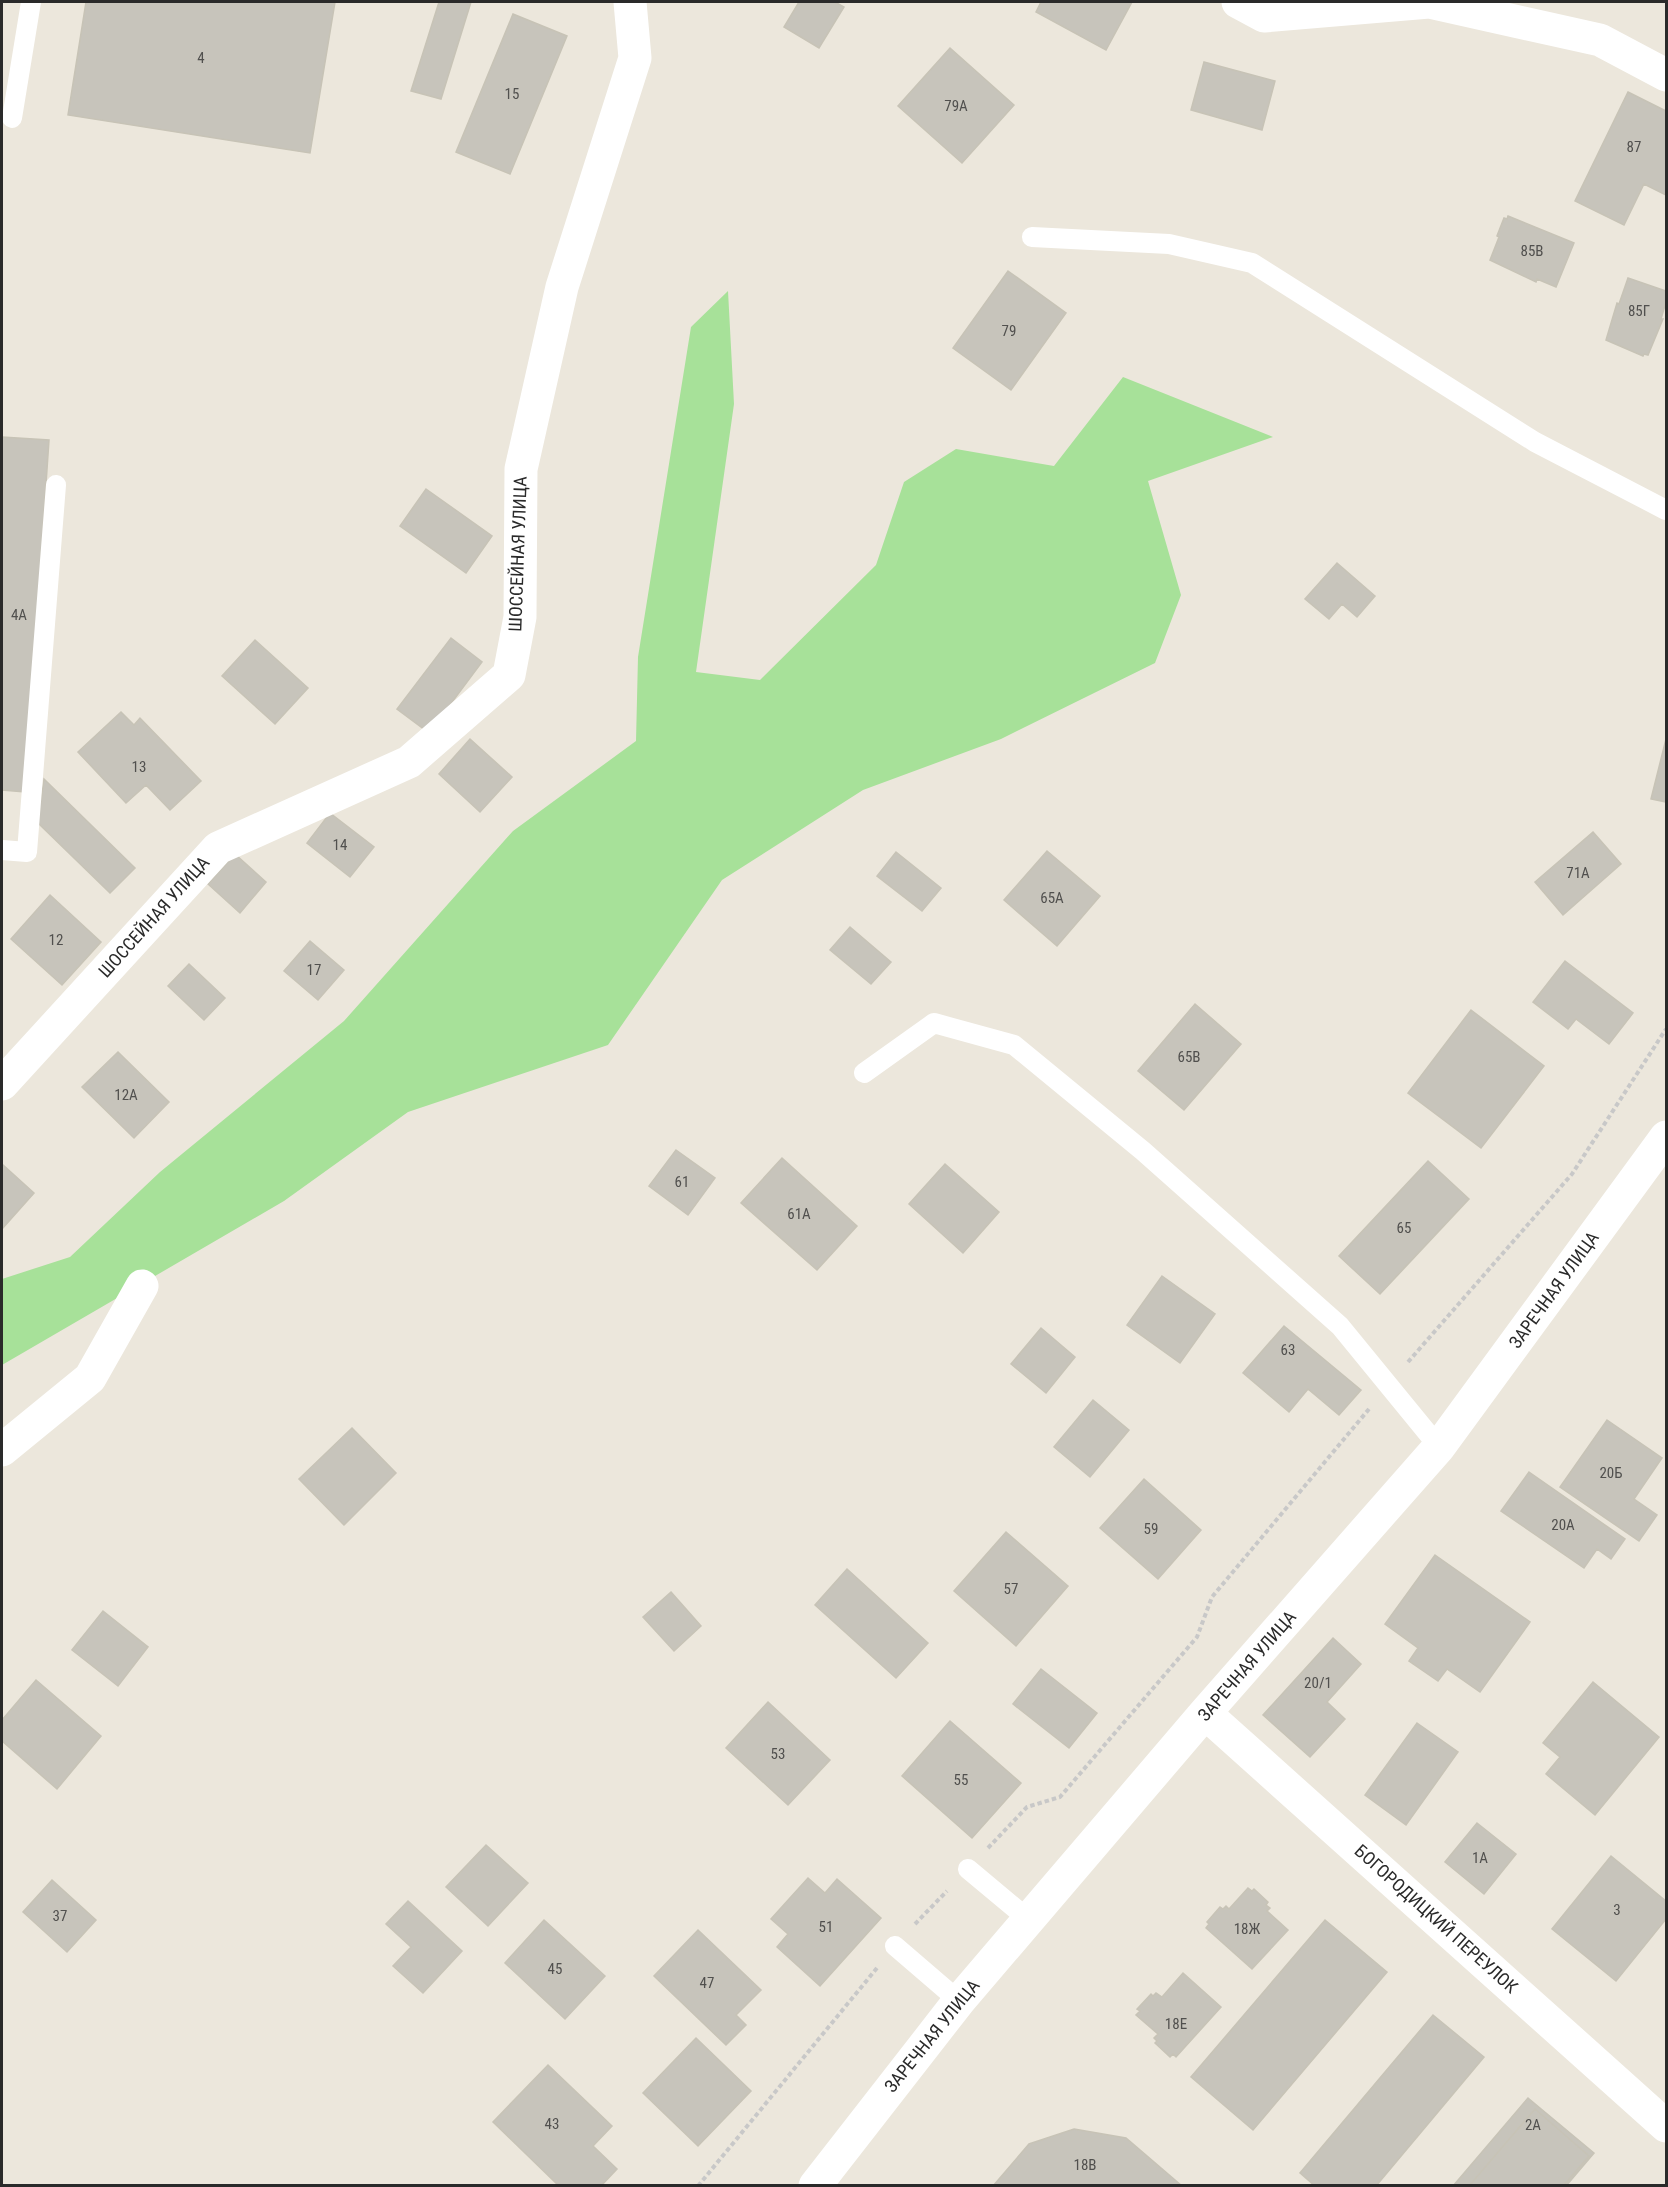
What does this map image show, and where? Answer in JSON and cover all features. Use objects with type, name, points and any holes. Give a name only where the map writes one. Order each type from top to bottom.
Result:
[{"type":"street","name":"ШОССЕЙНАЯ УЛИЦА","points":[[2,1084],[218,848],[409,762],[509,675],[520,617],[521,469],[562,287],[635,58],[630,2]]},
{"type":"street","points":[[1238,2],[1264,16],[1429,2],[1599,40],[1666,75]]},
{"type":"street","name":"ЗАРЕЧНАЯ УЛИЦА","points":[[815,2186],[959,2001],[1205,1713],[1439,1447],[1666,1137]]},
{"type":"street","points":[[2,1450],[90,1378],[142,1286]]},
{"type":"street","name":"БОГОРОДИЦКИЙ ПЕРЕУЛОК","points":[[1205,1713],[1666,2126]]},
{"type":"lane","points":[[12,118],[31,2]]},
{"type":"lane","points":[[1032,237],[1169,244],[1252,263],[1535,442],[1666,510]]},
{"type":"lane","points":[[2,850],[27,852],[56,486]]},
{"type":"lane","points":[[864,1073],[933,1023],[1014,1045],[1143,1151],[1340,1326],[1439,1447]]},
{"type":"lane","points":[[968,1869],[1029,1920]]},
{"type":"lane","points":[[895,1946],[959,2001]]},
{"type":"path","points":[[698,2186],[895,1946],[1027,1807],[1060,1797],[1197,1637],[1212,1597],[1388,1385],[1572,1174],[1666,1029]]},
{"type":"green space","points":[[728,291],[734,404],[696,672],[760,680],[876,565],[904,482],[956,449],[1054,466],[1123,377],[1273,437],[1148,481],[1181,595],[1155,663],[1001,739],[863,790],[722,880],[608,1045],[408,1112],[284,1201],[2,1365],[2,1279],[70,1257],[160,1172],[344,1021],[513,831],[636,741],[638,657],[691,327]]},
{"type":"building","points":[[86,2],[335,2],[310,153],[68,115]]},
{"type":"building","points":[[439,2],[471,2],[441,99],[411,91]]},
{"type":"building","points":[[799,2],[835,2],[844,7],[819,48],[784,27]]},
{"type":"building","points":[[1041,2],[1132,2],[1106,50],[1036,12]]},
{"type":"building","points":[[513,14],[567,36],[510,174],[456,152]]},
{"type":"building","points":[[950,48],[1014,105],[962,163],[898,106]]},
{"type":"building","points":[[1204,62],[1275,81],[1262,130],[1191,110]]},
{"type":"building","points":[[1628,92],[1666,111],[1666,195],[1644,184],[1624,225],[1575,201]]},
{"type":"building","points":[[1508,216],[1574,243],[1556,287],[1537,279],[1536,282],[1490,260],[1504,218],[1507,219]]},
{"type":"building","points":[[1008,271],[1066,313],[1011,390],[953,348]]},
{"type":"building","points":[[1628,278],[1666,291],[1666,302],[1661,319],[1663,319],[1648,355],[1643,356],[1606,340],[1617,303],[1619,304]]},
{"type":"building","points":[[2,437],[49,440],[25,792],[2,790]]},
{"type":"building","points":[[426,489],[492,536],[466,573],[400,526]]},
{"type":"building","points":[[1337,563],[1375,596],[1357,617],[1342,604],[1329,619],[1305,599]]},
{"type":"building","points":[[451,638],[482,662],[429,733],[397,709]]},
{"type":"building","points":[[255,640],[308,688],[275,724],[222,676]]},
{"type":"building","points":[[121,712],[134,725],[140,718],[201,781],[170,810],[146,785],[126,803],[78,752]]},
{"type":"building","points":[[470,739],[512,777],[480,812],[439,774]]},
{"type":"building","points":[[1666,739],[1666,802],[1651,799]]},
{"type":"building","points":[[44,779],[135,868],[110,893],[38,823]]},
{"type":"building","points":[[330,813],[374,847],[350,877],[307,843]]},
{"type":"building","points":[[1593,832],[1621,864],[1563,915],[1535,882]]},
{"type":"building","points":[[1047,851],[1100,896],[1057,946],[1004,900]]},
{"type":"building","points":[[896,852],[941,888],[922,911],[877,876]]},
{"type":"building","points":[[235,854],[266,882],[240,913],[208,884]]},
{"type":"building","points":[[50,895],[101,942],[62,985],[11,939]]},
{"type":"building","points":[[850,927],[891,962],[871,984],[830,950]]},
{"type":"building","points":[[310,941],[344,970],[318,1000],[284,971]]},
{"type":"building","points":[[1565,961],[1633,1013],[1609,1044],[1576,1019],[1568,1029],[1533,1002]]},
{"type":"building","points":[[189,964],[225,998],[204,1020],[168,986]]},
{"type":"building","points":[[1195,1004],[1241,1044],[1184,1110],[1138,1071]]},
{"type":"building","points":[[1471,1010],[1544,1066],[1481,1148],[1408,1093]]},
{"type":"building","points":[[118,1052],[169,1102],[134,1138],[82,1087]]},
{"type":"building","points":[[676,1150],[715,1178],[688,1215],[649,1186]]},
{"type":"building","points":[[782,1158],[857,1226],[817,1270],[741,1203]]},
{"type":"building","points":[[1428,1161],[1469,1199],[1380,1294],[1339,1256]]},
{"type":"building","points":[[2,1164],[34,1193],[2,1229]]},
{"type":"building","points":[[945,1164],[999,1212],[963,1253],[909,1204]]},
{"type":"building","points":[[1162,1276],[1215,1314],[1180,1363],[1127,1325]]},
{"type":"building","points":[[1284,1326],[1361,1390],[1339,1415],[1308,1389],[1289,1412],[1243,1373]]},
{"type":"building","points":[[1041,1328],[1075,1357],[1046,1393],[1011,1364]]},
{"type":"building","points":[[1093,1400],[1129,1430],[1090,1477],[1054,1447]]},
{"type":"building","points":[[1607,1420],[1662,1458],[1634,1499],[1657,1515],[1639,1541],[1560,1487]]},
{"type":"building","points":[[352,1428],[396,1473],[344,1525],[299,1479]]},
{"type":"building","points":[[1529,1472],[1625,1539],[1611,1559],[1597,1549],[1584,1568],[1501,1511]]},
{"type":"building","points":[[1144,1479],[1201,1530],[1158,1579],[1100,1528]]},
{"type":"building","points":[[1006,1532],[1068,1586],[1016,1646],[954,1591]]},
{"type":"building","points":[[1435,1555],[1530,1622],[1480,1692],[1447,1669],[1438,1681],[1409,1661],[1418,1648],[1385,1624]]},
{"type":"building","points":[[847,1569],[928,1643],[896,1678],[815,1605]]},
{"type":"building","points":[[671,1592],[701,1626],[674,1651],[643,1617]]},
{"type":"building","points":[[103,1611],[148,1647],[118,1686],[72,1650]]},
{"type":"building","points":[[1333,1638],[1361,1664],[1327,1702],[1345,1719],[1310,1757],[1263,1715]]},
{"type":"building","points":[[1041,1669],[1097,1713],[1069,1748],[1013,1704]]},
{"type":"building","points":[[36,1680],[101,1736],[57,1789],[2,1741],[2,1720]]},
{"type":"building","points":[[1593,1682],[1659,1737],[1595,1815],[1546,1774],[1560,1757],[1543,1743]]},
{"type":"building","points":[[768,1702],[830,1760],[788,1805],[726,1748]]},
{"type":"building","points":[[950,1721],[1021,1783],[972,1838],[902,1776]]},
{"type":"building","points":[[1417,1723],[1458,1752],[1406,1825],[1365,1795]]},
{"type":"building","points":[[1477,1823],[1516,1854],[1484,1894],[1445,1862]]},
{"type":"building","points":[[486,1845],[528,1883],[488,1926],[446,1887]]},
{"type":"building","points":[[1611,1856],[1666,1901],[1666,1919],[1616,1981],[1552,1929]]},
{"type":"building","points":[[808,1878],[825,1893],[837,1879],[881,1918],[820,1986],[777,1947],[788,1934],[771,1919]]},
{"type":"building","points":[[52,1880],[96,1920],[67,1952],[23,1912]]},
{"type":"building","points":[[1248,1888],[1252,1891],[1254,1889],[1268,1902],[1266,1905],[1270,1908],[1267,1911],[1288,1930],[1252,1969],[1206,1928],[1209,1924],[1207,1922],[1220,1907],[1223,1909],[1226,1906],[1229,1909]]},
{"type":"building","points":[[408,1901],[462,1951],[423,1993],[393,1966],[411,1947],[386,1924]]},
{"type":"building","points":[[544,1920],[605,1976],[565,2019],[505,1963]]},
{"type":"building","points":[[1325,1920],[1387,1972],[1253,2130],[1191,2077]]},
{"type":"building","points":[[698,1930],[761,1990],[736,2015],[746,2025],[726,2045],[654,1976]]},
{"type":"building","points":[[1183,1973],[1221,2007],[1176,2057],[1173,2054],[1170,2057],[1155,2043],[1157,2041],[1154,2038],[1158,2034],[1136,2015],[1140,2011],[1137,2009],[1151,1994],[1153,1996],[1156,1993],[1162,1997]]},
{"type":"building","points":[[1433,2015],[1484,2057],[1376,2186],[1315,2186],[1300,2173]]},
{"type":"building","points":[[696,2038],[751,2091],[698,2146],[643,2093]]},
{"type":"building","points":[[548,2065],[612,2126],[593,2146],[617,2169],[601,2186],[559,2186],[493,2122]]},
{"type":"building","points":[[1528,2098],[1594,2153],[1566,2186],[1453,2186]]},
{"type":"building","points":[[1535,2109],[1589,2156],[1563,2186],[1469,2186]]},
{"type":"building","points":[[1074,2129],[1126,2138],[1182,2186],[993,2186],[1029,2144]]}]
